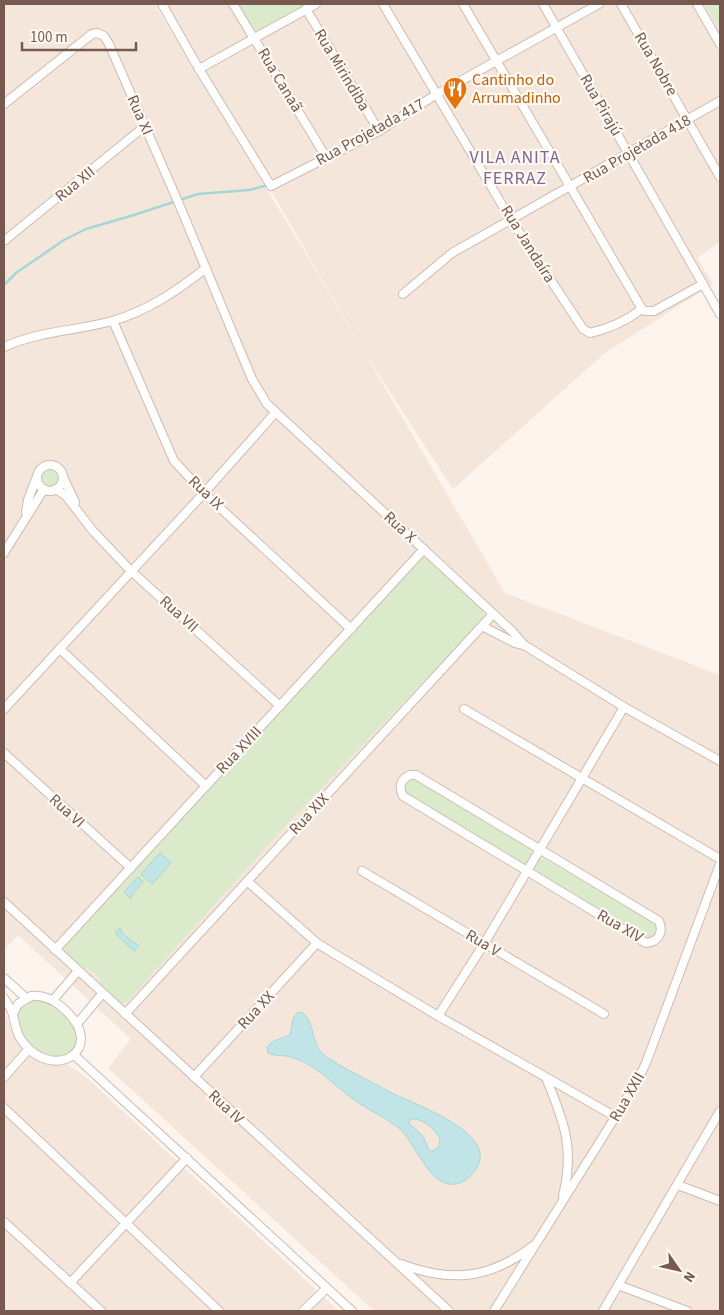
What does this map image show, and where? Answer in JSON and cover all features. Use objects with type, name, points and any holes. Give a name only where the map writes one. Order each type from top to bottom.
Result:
[{"type":"street","points":[[162,4],[199,69],[316,4]]},
{"type":"street","name":"Rua Canaã","points":[[233,4],[326,157]]},
{"type":"street","name":"Rua Jandaíra","points":[[383,4],[511,220],[582,329],[590,333],[601,331],[634,316],[640,306]]},
{"type":"street","points":[[463,4],[640,306],[645,311],[654,311],[703,284]]},
{"type":"street","name":"Rua Pirajú","points":[[543,4],[720,314]]},
{"type":"street","name":"Rua Projetada 417","points":[[199,69],[271,186],[379,131],[437,94],[599,4]]},
{"type":"street","name":"Rua Nobre","points":[[621,4],[720,177]]},
{"type":"street","points":[[697,4],[720,44]]},
{"type":"street","name":"Rua Mirindiba","points":[[306,9],[379,131]]},
{"type":"street","name":"Rua XI","points":[[4,104],[92,34],[101,34],[107,40],[178,202]]},
{"type":"street","name":"Rua Projetada 418","points":[[403,294],[452,254],[720,101]]},
{"type":"street","name":"Rua XII","points":[[4,241],[145,126]]},
{"type":"street","name":"Rua X","points":[[178,202],[257,390],[275,413],[518,637],[524,645],[624,706],[720,761]]},
{"type":"street","points":[[4,347],[22,338],[113,320],[154,304],[181,288],[206,268]]},
{"type":"street","name":"Rua IX","points":[[113,320],[169,454],[179,467],[204,493],[351,629]]},
{"type":"street","points":[[4,709],[204,493],[275,413]]},
{"type":"street","points":[[24,519],[28,500],[40,469],[50,465],[60,470],[83,517]]},
{"type":"street","points":[[37,476],[39,484],[44,489],[50,490],[56,489],[63,477]]},
{"type":"street","points":[[4,553],[44,489]]},
{"type":"street","points":[[56,489],[66,496],[83,517]]},
{"type":"street","name":"Rua VII","points":[[83,517],[131,570],[280,706]]},
{"type":"street","name":"Rua XVIII","points":[[55,950],[424,550]]},
{"type":"street","name":"Rua XIX","points":[[125,1014],[493,614]]},
{"type":"street","points":[[482,626],[515,643],[524,645]]},
{"type":"street","points":[[60,649],[206,786]]},
{"type":"street","points":[[438,1016],[484,944],[624,706]]},
{"type":"street","points":[[464,709],[720,859]]},
{"type":"street","name":"Rua VI","points":[[4,753],[131,868]]},
{"type":"street","name":"Rua XIV","points":[[416,775],[540,850],[659,921],[661,926],[660,936],[656,940],[646,943],[402,796],[400,786],[402,781],[406,777],[416,775]]},
{"type":"street","name":"Rua XXII","points":[[494,1311],[634,1088],[646,1063],[720,864]]},
{"type":"street","name":"Rua V","points":[[362,871],[604,1014]]},
{"type":"street","points":[[247,881],[317,942],[438,1016],[616,1117]]},
{"type":"street","name":"Rua IV","points":[[4,902],[449,1311]]},
{"type":"street","name":"Rua XX","points":[[194,1077],[317,942]]},
{"type":"street","points":[[53,1000],[78,971]]},
{"type":"street","points":[[4,978],[26,998]]},
{"type":"street","points":[[77,1024],[102,994]]},
{"type":"street","points":[[4,998],[13,1014],[18,1035],[29,1049],[48,1060],[66,1060],[74,1055],[80,1046],[81,1039],[77,1024],[53,1000],[36,996],[26,998],[18,1004],[13,1014]]},
{"type":"street","points":[[4,1077],[29,1049]]},
{"type":"street","points":[[74,1055],[352,1311]]},
{"type":"street","points":[[546,1078],[559,1108],[566,1131],[569,1156],[568,1178],[562,1203]]},
{"type":"street","points":[[4,1108],[219,1311]]},
{"type":"street","points":[[603,1311],[720,1111]]},
{"type":"street","points":[[70,1283],[187,1158]]},
{"type":"street","points":[[678,1185],[720,1202]]},
{"type":"street","points":[[4,1222],[101,1311]]},
{"type":"street","points":[[396,1262],[431,1274],[459,1276],[500,1266],[520,1256],[536,1243]]},
{"type":"street","points":[[618,1285],[687,1311]]},
{"type":"street","points":[[303,1311],[327,1288]]},
{"type":"shaded area","points":[[4,4],[155,4],[317,272],[505,593],[720,675],[720,1311],[374,1311],[108,1068],[131,1039],[18,935],[4,950]]},
{"type":"shaded area","name":"VILA ANITA FERRAZ","points":[[158,4],[720,4],[720,242],[697,258],[713,284],[605,353],[453,489],[366,355],[273,194],[197,72]]},
{"type":"shaded area","points":[[4,1010],[16,1042],[34,1058],[48,1063],[68,1065],[86,1077],[339,1311],[4,1311]]},
{"type":"green space","points":[[238,4],[309,4],[260,31],[253,29]]},
{"type":"green space","points":[[705,4],[720,4],[720,29]]},
{"type":"green space","points":[[46,468],[54,468],[60,474],[60,482],[54,488],[46,488],[40,482],[40,474]]},
{"type":"green space","points":[[420,558],[428,559],[482,610],[484,615],[482,620],[285,826],[126,1003],[119,1003],[102,989],[96,973],[80,967],[62,951],[63,945]]},
{"type":"green space","points":[[413,779],[416,779],[529,848],[531,855],[524,865],[407,795],[405,787]]},
{"type":"green space","points":[[542,858],[655,923],[657,928],[655,936],[646,939],[533,873],[538,860]]},
{"type":"green space","points":[[32,1000],[50,1004],[65,1016],[75,1033],[76,1045],[70,1053],[58,1056],[45,1054],[32,1047],[22,1034],[17,1015],[21,1007]]},
{"type":"water","points":[[160,853],[171,863],[152,884],[141,874]]},
{"type":"water","points":[[138,877],[143,882],[132,894],[131,899],[124,892]]},
{"type":"water","points":[[120,928],[121,932],[139,946],[134,951],[115,933]]},
{"type":"water","points":[[302,1012],[306,1017],[317,1045],[324,1055],[390,1092],[447,1119],[462,1129],[473,1140],[479,1151],[479,1163],[472,1174],[462,1182],[452,1184],[442,1182],[426,1166],[407,1137],[396,1126],[356,1101],[311,1066],[291,1057],[268,1053],[267,1047],[272,1042],[290,1035],[293,1019],[297,1013]],"holes":[[[411,1119],[424,1122],[435,1132],[440,1139],[439,1147],[432,1151],[429,1150],[423,1136],[409,1123]]]},
{"type":"waterway","points":[[4,285],[16,273],[64,240],[86,229],[198,194],[249,190],[265,186]]},
{"type":"place","name":"Cantinho do Arrumadinho","points":[[455,110]]},
{"type":"district","name":"VILA ANITA FERRAZ","points":[[515,167]]}]
